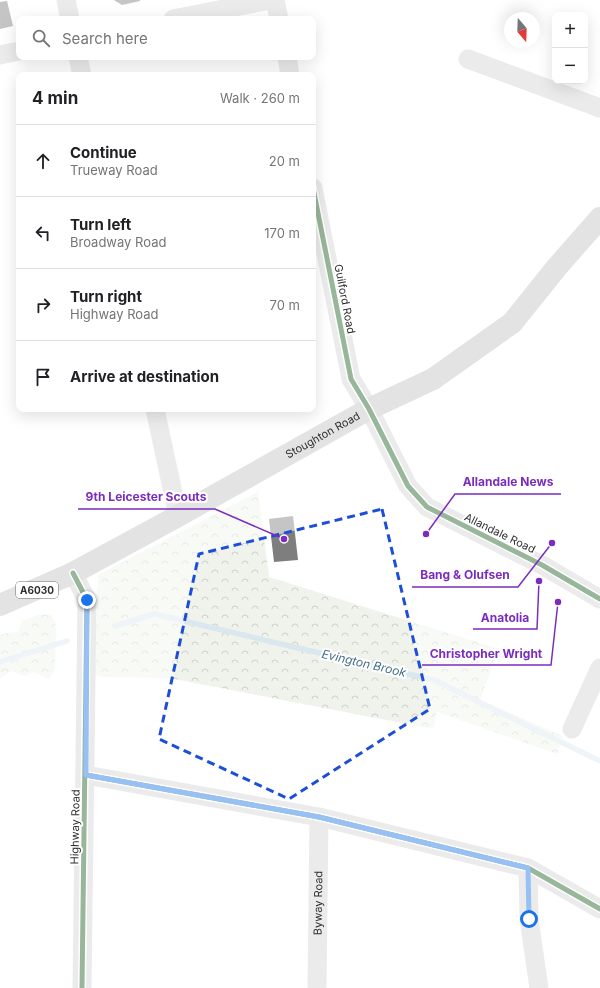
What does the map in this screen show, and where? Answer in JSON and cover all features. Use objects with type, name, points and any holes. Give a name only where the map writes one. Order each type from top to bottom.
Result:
[{"type":"highway","name":"Stoughton Road","points":[[73,572],[178,516],[369,409],[433,379],[512,323],[600,218]]},
{"type":"highway","name":"A6030","points":[[0,606],[73,572]]},
{"type":"street","points":[[66,0],[69,16]]},
{"type":"street","points":[[188,16],[270,0]]},
{"type":"street","points":[[275,0],[278,16]]},
{"type":"street","points":[[0,55],[16,52]]},
{"type":"street","points":[[468,59],[600,108]]},
{"type":"street","points":[[79,60],[81,72]]},
{"type":"street","points":[[288,60],[290,72]]},
{"type":"street","name":"Guilford Road","points":[[316,203],[351,379],[369,409]]},
{"type":"street","name":"Allandale Road","points":[[369,409],[408,486],[427,507],[542,565],[600,599]]},
{"type":"street","points":[[156,412],[178,516]]},
{"type":"street","name":"Highway Road","points":[[73,572],[87,600],[86,775],[82,988]]},
{"type":"street","points":[[572,729],[600,668]]},
{"type":"street","points":[[86,775],[319,817],[528,868],[600,909]]},
{"type":"street","name":"Byway Road","points":[[318,988],[319,817]]},
{"type":"street","points":[[528,868],[529,919],[539,988]]},
{"type":"highlighted area","points":[[382,509],[430,709],[289,799],[159,739],[199,554]]},
{"type":"green space","points":[[258,492],[269,577],[499,649],[480,700],[563,736],[557,754],[437,712],[433,729],[169,678],[105,677],[95,675],[98,575]]},
{"type":"green space","points":[[51,614],[56,625],[55,670],[49,679],[33,672],[24,676],[12,671],[0,678],[0,635],[18,632],[22,621],[37,615]]},
{"type":"building","points":[[114,0],[140,0],[140,1],[122,5]]},
{"type":"building","points":[[7,1],[13,26],[0,29],[0,2]]},
{"type":"building","points":[[293,516],[298,560],[274,562],[269,519]]},
{"type":"waterway","name":"Evington Brook","points":[[115,626],[154,614],[434,680],[600,761]]},
{"type":"waterway","name":"Evington Brook","points":[[0,662],[67,641]]},
{"type":"cycle path","points":[[316,203],[351,379],[369,409],[408,486],[427,507],[542,565],[600,599]]},
{"type":"cycle path","points":[[73,573],[87,600],[82,988]]},
{"type":"cycle path","points":[[86,775],[319,817],[528,868],[600,909]]},
{"type":"place","name":"Allandale News","points":[[426,534]]},
{"type":"place","name":"9th Leicester Scouts","points":[[284,539]]},
{"type":"place","name":"Bang & Olufsen","points":[[552,543]]},
{"type":"place","name":"Anatolia","points":[[539,581]]},
{"type":"place","name":"Christopher Wright","points":[[558,602]]},
{"type":"route","points":[[87,600],[86,775],[319,817],[528,868],[529,919]]}]
